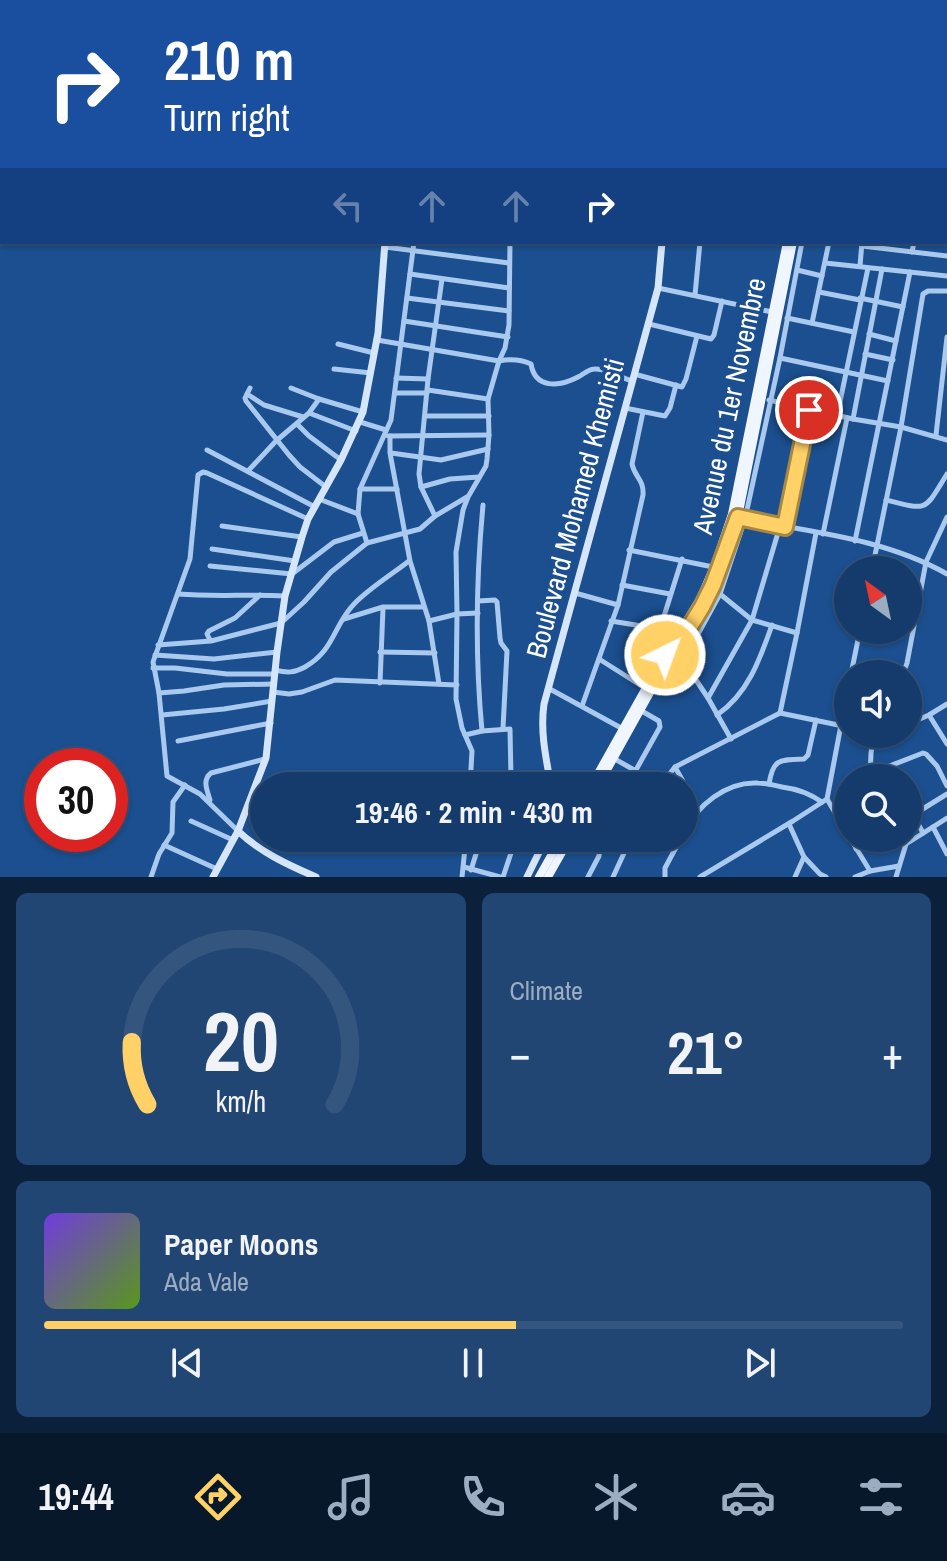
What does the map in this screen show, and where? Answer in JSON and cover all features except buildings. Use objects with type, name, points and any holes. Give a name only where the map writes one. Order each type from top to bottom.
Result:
[{"type":"main road","points":[[213,877],[238,831],[266,758],[285,596],[302,537],[308,519],[356,431],[363,412],[377,340],[385,244]]},
{"type":"main road","name":"Boulevard Mohamed Khemisti","points":[[549,772],[542,720],[548,688],[658,288],[662,244]]},
{"type":"main road","name":"Avenue du 1er Novembre","points":[[606,772],[700,599],[714,567],[732,514],[762,399],[772,312],[789,244]]},
{"type":"main road","name":"Avenue du 1er Novembre","points":[[599,772],[645,688],[702,607],[742,518],[790,244]]},
{"type":"main road","points":[[238,831],[266,853],[313,876]]},
{"type":"main road","points":[[527,877],[539,852]]},
{"type":"main road","points":[[539,877],[553,852]]},
{"type":"main road","points":[[548,877],[562,852]]},
{"type":"street","points":[[385,244],[509,263]]},
{"type":"street","points":[[367,543],[358,514],[360,489],[391,420],[414,244]]},
{"type":"street","points":[[471,772],[472,751],[456,699],[456,552],[460,521],[468,497],[486,466],[488,399],[508,337],[510,244]]},
{"type":"street","points":[[695,295],[700,244]]},
{"type":"street","points":[[802,244],[780,358],[762,399],[941,438]]},
{"type":"street","points":[[812,323],[829,244]]},
{"type":"street","points":[[860,266],[862,244],[947,256]]},
{"type":"street","points":[[912,252],[914,244]]},
{"type":"street","points":[[825,263],[947,276]]},
{"type":"street","points":[[837,416],[868,268]]},
{"type":"street","points":[[780,713],[819,534],[861,375],[882,269]]},
{"type":"street","points":[[797,270],[822,276]]},
{"type":"street","points":[[855,541],[910,272]]},
{"type":"street","points":[[410,274],[509,288]]},
{"type":"street","points":[[435,516],[421,487],[419,474],[442,279]]},
{"type":"street","points":[[658,288],[772,312]]},
{"type":"street","points":[[875,556],[901,427],[923,294],[947,291]]},
{"type":"street","points":[[819,292],[903,307]]},
{"type":"street","points":[[407,298],[509,311]]},
{"type":"street","points":[[648,324],[710,339],[713,338],[722,301]]},
{"type":"street","points":[[787,318],[854,332]]},
{"type":"street","points":[[404,321],[508,337]]},
{"type":"street","points":[[869,334],[896,341]]},
{"type":"street","points":[[377,340],[499,361],[528,362],[532,374],[547,383],[567,382],[592,369],[682,387],[697,336]]},
{"type":"street","points":[[941,438],[947,337]]},
{"type":"street","points":[[338,344],[374,353]]},
{"type":"street","points":[[865,354],[893,360]]},
{"type":"street","points":[[780,358],[888,381]]},
{"type":"street","points":[[334,369],[371,373]]},
{"type":"street","points":[[396,378],[428,379]]},
{"type":"street","points":[[625,408],[665,416],[676,385]]},
{"type":"street","points":[[291,388],[363,412]]},
{"type":"street","points":[[303,417],[264,405],[249,391],[246,401],[276,441],[300,467],[326,487]]},
{"type":"street","points":[[395,393],[428,392],[488,399]]},
{"type":"street","points":[[248,471],[276,441],[309,413],[319,399]]},
{"type":"street","points":[[708,698],[752,620],[783,526],[809,410]]},
{"type":"street","points":[[582,706],[618,605],[643,495],[643,483],[632,464],[643,412]]},
{"type":"street","points":[[309,413],[356,431]]},
{"type":"street","points":[[425,416],[489,416]]},
{"type":"street","points":[[360,422],[386,434],[489,435]]},
{"type":"street","points":[[297,424],[341,460]]},
{"type":"street","points":[[941,438],[947,428]]},
{"type":"street","points":[[386,434],[410,561],[429,621],[439,684]]},
{"type":"street","points":[[390,453],[441,460],[488,449]]},
{"type":"street","points":[[207,450],[317,503],[358,514]]},
{"type":"street","points":[[238,831],[210,802],[167,776],[162,715],[153,668],[155,655],[190,559],[196,478],[200,473],[207,473],[308,519]]},
{"type":"street","points":[[886,500],[921,508],[931,500],[947,474]]},
{"type":"street","points":[[421,487],[450,479],[479,477]]},
{"type":"street","points":[[360,489],[397,489]]},
{"type":"street","points":[[158,645],[211,641],[281,623],[331,572],[367,543],[420,529],[435,516],[468,497]]},
{"type":"street","points":[[482,731],[478,687],[478,564],[483,505]]},
{"type":"street","points":[[908,660],[926,562],[947,517]]},
{"type":"street","points":[[680,667],[720,594],[742,518],[877,545],[926,562],[947,574]]},
{"type":"street","points":[[222,526],[302,537]]},
{"type":"street","points":[[210,566],[292,574],[334,542],[363,533]]},
{"type":"street","points":[[212,549],[295,561]]},
{"type":"street","points":[[629,550],[714,567]]},
{"type":"street","points":[[660,629],[682,559]]},
{"type":"street","points":[[153,668],[227,674],[294,672],[314,661],[330,645],[351,607],[364,594],[410,561]]},
{"type":"street","points":[[622,585],[670,594]]},
{"type":"street","points":[[575,593],[618,605]]},
{"type":"street","points":[[178,594],[285,596]]},
{"type":"street","points":[[720,594],[752,620],[797,633]]},
{"type":"street","points":[[211,641],[207,634],[209,631],[235,618],[260,595]]},
{"type":"street","points":[[478,601],[497,602],[501,643],[507,651],[503,728]]},
{"type":"street","points":[[343,619],[383,607],[424,607]]},
{"type":"street","points":[[380,683],[383,607]]},
{"type":"street","points":[[429,621],[478,613]]},
{"type":"street","points":[[611,621],[678,635]]},
{"type":"street","points":[[717,715],[742,692],[772,625]]},
{"type":"street","points":[[155,655],[214,659],[277,652]]},
{"type":"street","points":[[380,652],[435,653]]},
{"type":"street","points":[[668,657],[694,677],[731,739]]},
{"type":"street","points":[[598,659],[645,688]]},
{"type":"street","points":[[159,693],[224,685],[289,694],[335,680],[457,685]]},
{"type":"street","points":[[548,688],[623,729]]},
{"type":"street","points":[[162,715],[224,709],[273,692]]},
{"type":"street","points":[[922,718],[947,704]]},
{"type":"street","points":[[613,758],[636,771],[660,727],[659,721],[640,710]]},
{"type":"street","points":[[671,772],[675,767],[780,713],[834,724]]},
{"type":"street","points":[[929,715],[947,743]]},
{"type":"street","points":[[769,784],[775,764],[783,760],[804,759],[808,755],[816,720]]},
{"type":"street","points":[[178,741],[271,723]]},
{"type":"street","points":[[465,735],[509,728],[511,772]]},
{"type":"street","points":[[700,877],[709,875],[824,800],[835,748]]},
{"type":"street","points":[[894,764],[926,754],[945,774],[947,786]]},
{"type":"street","points":[[210,802],[206,785],[211,773],[266,758]]},
{"type":"street","points":[[675,767],[678,772]]},
{"type":"street","points":[[698,810],[727,789],[756,782],[810,793],[824,800],[834,814]]},
{"type":"street","points":[[151,877],[172,833],[173,802],[185,785]]},
{"type":"street","points":[[922,809],[947,794]]},
{"type":"street","points":[[923,833],[947,818]]},
{"type":"street","points":[[191,821],[233,840]]},
{"type":"street","points":[[789,824],[804,857],[826,877]]},
{"type":"street","points":[[933,827],[947,854]]},
{"type":"street","points":[[164,845],[217,869]]},
{"type":"street","points":[[462,877],[465,852]]},
{"type":"street","points":[[471,870],[477,852]]},
{"type":"street","points":[[464,867],[501,877],[511,852]]},
{"type":"street","points":[[588,877],[599,852]]},
{"type":"street","points":[[613,877],[624,852]]},
{"type":"street","points":[[665,877],[665,868],[674,852]]},
{"type":"street","points":[[858,852],[872,871],[882,877]]},
{"type":"street","points":[[896,877],[902,852]]},
{"type":"street","points":[[795,877],[804,857]]},
{"type":"street","points":[[855,877],[899,866]]},
{"type":"route","points":[[665,655],[670,659],[702,607],[738,517],[785,527],[809,410]]}]
